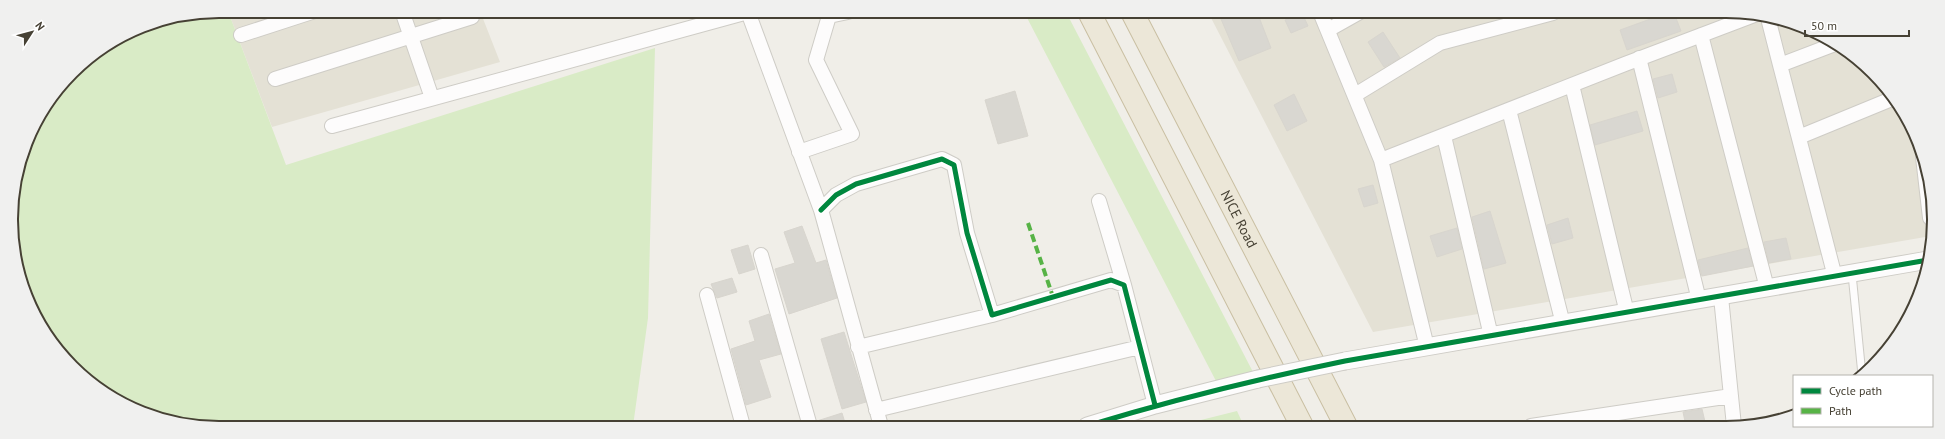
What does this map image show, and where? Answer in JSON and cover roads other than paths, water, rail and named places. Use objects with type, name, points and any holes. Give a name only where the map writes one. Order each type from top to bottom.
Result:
[{"type":"highway","points":[[1092,18],[1299,421]]},
{"type":"highway","name":"NICE Road","points":[[1135,18],[1343,421]]},
{"type":"street","points":[[241,35],[293,18]]},
{"type":"street","points":[[404,18],[432,98]]},
{"type":"street","points":[[275,79],[469,18]]},
{"type":"street","points":[[332,126],[726,18]]},
{"type":"street","points":[[750,18],[821,210],[879,421]]},
{"type":"street","points":[[799,152],[852,134],[816,60],[828,18]]},
{"type":"street","points":[[1323,18],[1381,160],[1427,347]]},
{"type":"street","points":[[1328,30],[1349,18]]},
{"type":"street","points":[[1355,95],[1440,44],[1535,18]]},
{"type":"street","points":[[1381,160],[1639,58],[1744,19]]},
{"type":"street","points":[[1769,23],[1799,137],[1843,275]]},
{"type":"street","points":[[1701,35],[1767,288]]},
{"type":"street","points":[[1780,65],[1828,47]]},
{"type":"street","points":[[1639,58],[1699,300]]},
{"type":"street","points":[[1572,85],[1627,313]]},
{"type":"street","points":[[1799,137],[1888,101]]},
{"type":"street","points":[[1509,110],[1563,324]]},
{"type":"street","points":[[1444,136],[1491,336]]},
{"type":"street","points":[[821,210],[840,192],[856,184],[942,159],[954,165],[967,233],[992,315]]},
{"type":"street","points":[[1100,201],[1124,285],[1155,405]]},
{"type":"street","points":[[761,255],[809,421]]},
{"type":"street","points":[[1103,421],[1155,405],[1258,379],[1345,361],[1923,261]]},
{"type":"street","points":[[858,347],[992,315],[1111,280],[1124,285]]},
{"type":"street","points":[[707,295],[742,421]]},
{"type":"street","points":[[1721,297],[1734,421]]},
{"type":"street","points":[[876,410],[1140,347]]},
{"type":"street","points":[[1564,421],[1731,396]]},
{"type":"lane","points":[[1843,275],[1861,369]]}]
